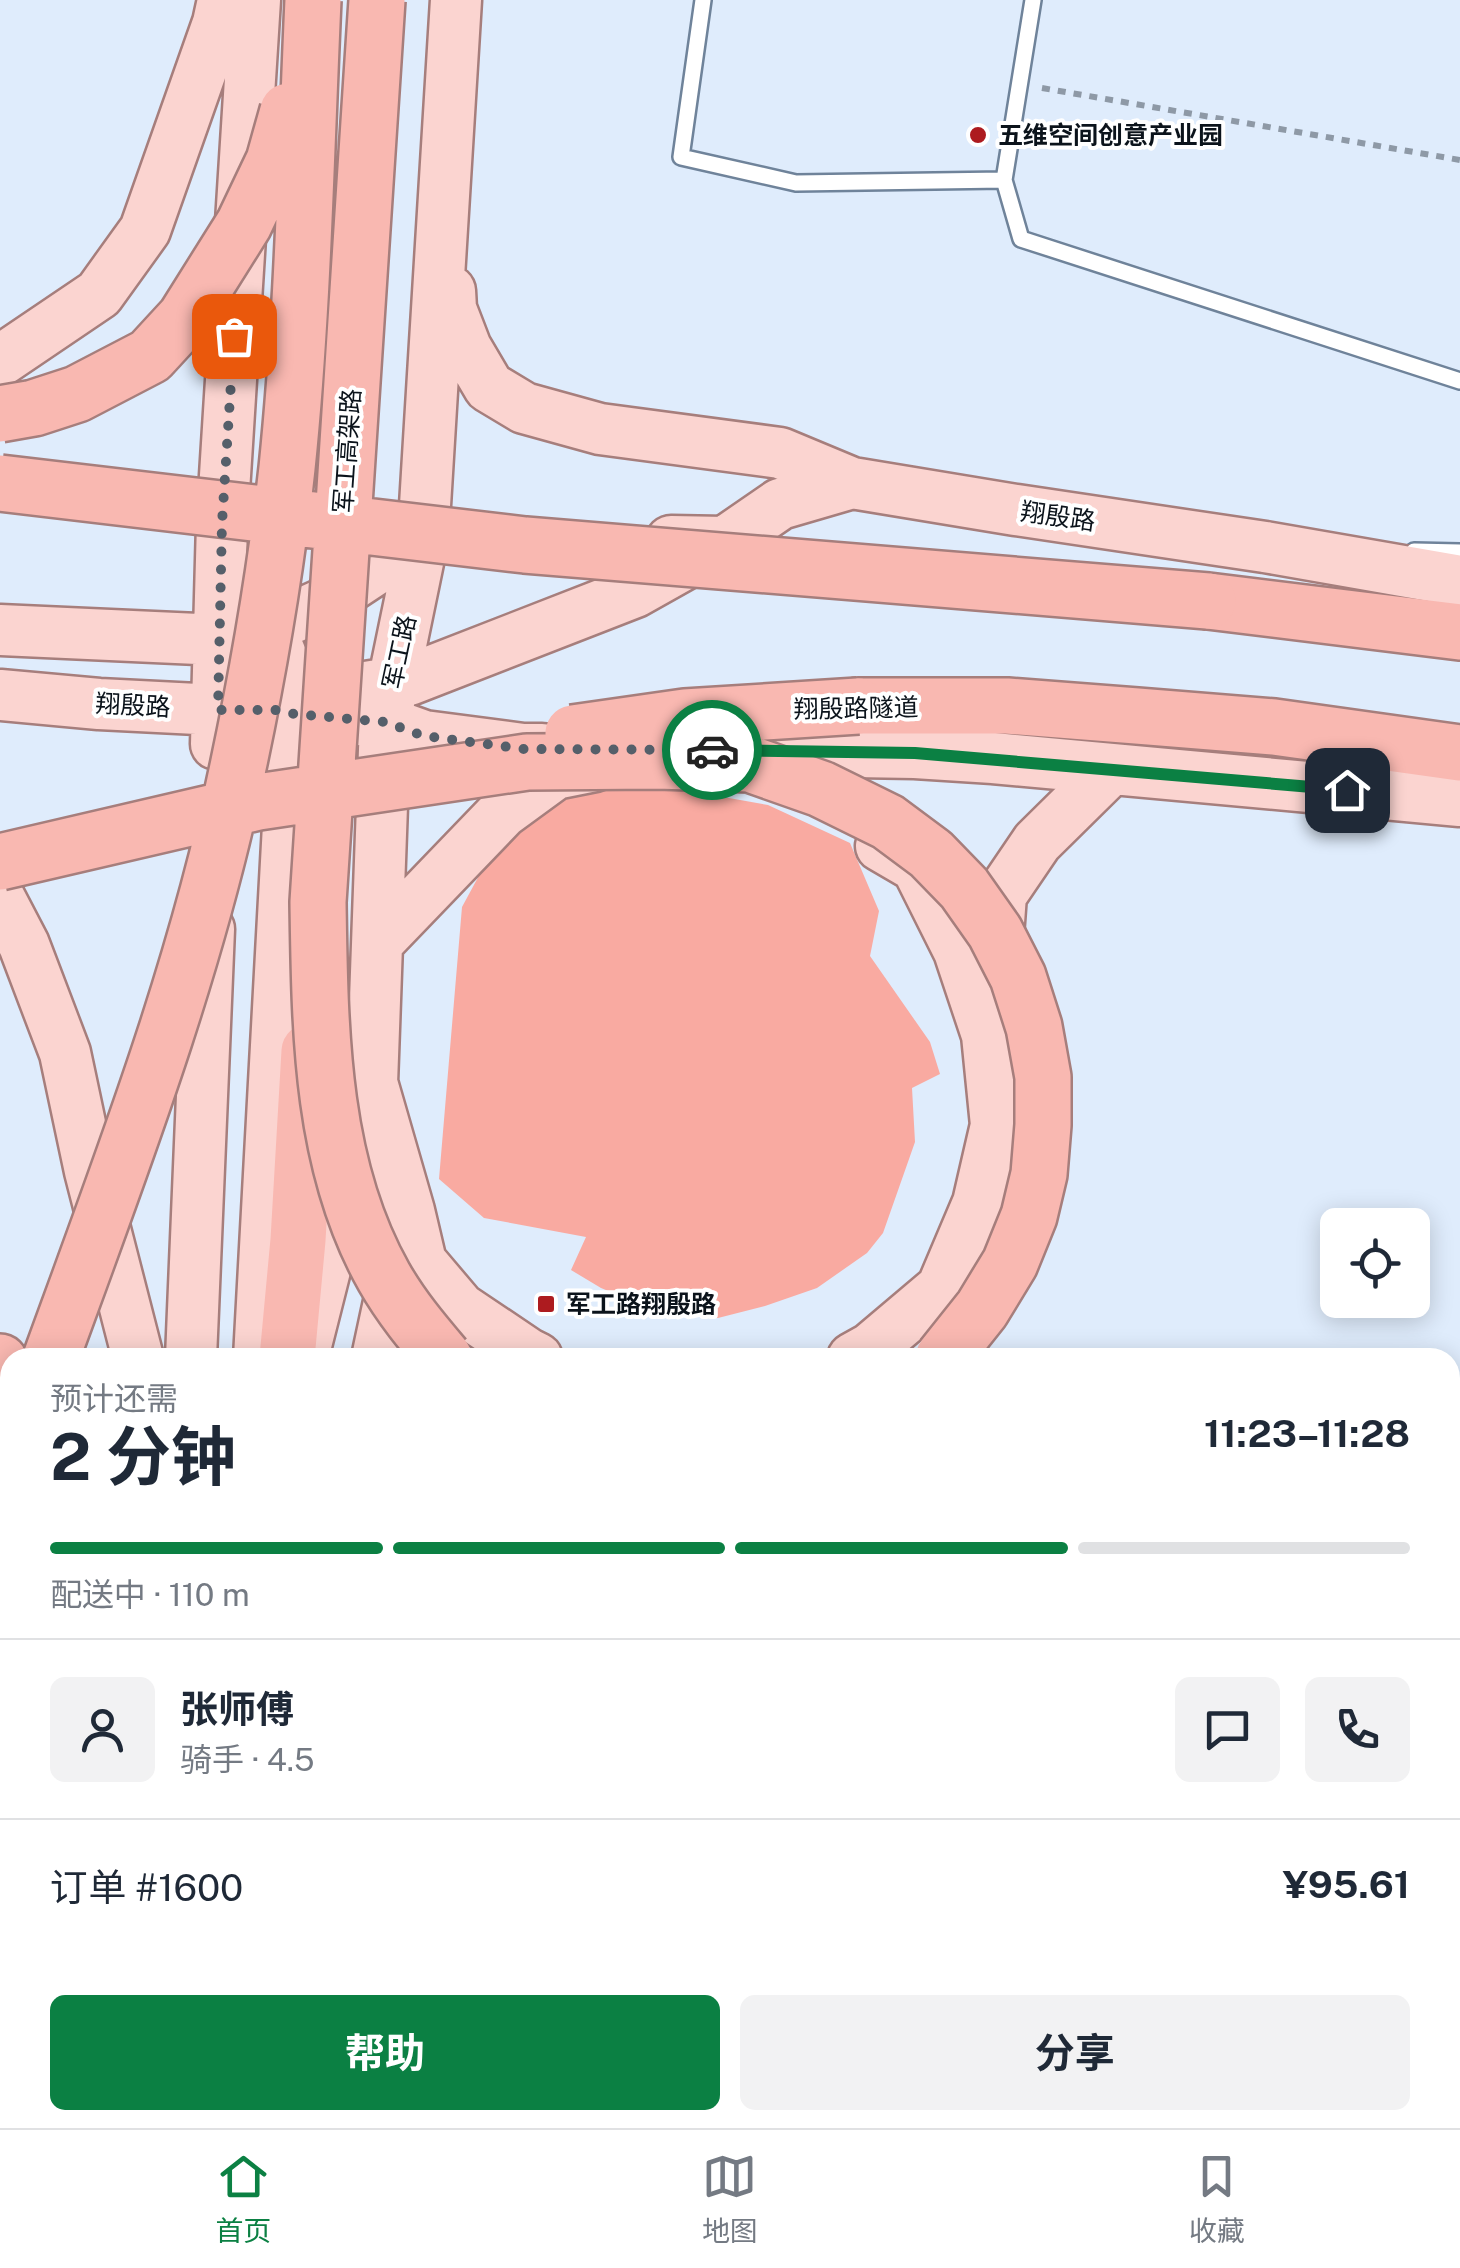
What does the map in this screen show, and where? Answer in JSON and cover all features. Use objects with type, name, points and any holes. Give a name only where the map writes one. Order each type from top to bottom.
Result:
[{"type":"highway","points":[[0,414],[34,408],[113,377],[150,356],[185,318],[244,224],[274,161],[312,0]]},
{"type":"highway","points":[[55,1348],[168,1034],[238,768],[287,467],[312,0]]},
{"type":"highway","name":"军工高架路","points":[[318,902],[377,0]]},
{"type":"highway","points":[[0,483],[524,545],[1208,601],[1460,632]]},
{"type":"highway","name":"翔殷路隧道","points":[[258,802],[565,734],[684,717],[858,706],[1008,706],[1274,727],[1460,753]]},
{"type":"highway","points":[[0,862],[258,802],[527,762],[750,764],[821,790],[888,822],[931,854],[964,888],[995,932],[1018,977],[1034,1026],[1043,1077],[1044,1125],[1039,1174],[1029,1216],[1010,1263],[982,1310],[951,1348]]},
{"type":"highway","points":[[288,1348],[318,902]]},
{"type":"highway","points":[[318,902],[325,1072],[348,1189],[360,1227],[384,1276],[414,1324],[435,1348]]},
{"type":"main road","points":[[0,361],[99,294],[145,230],[223,0]]},
{"type":"main road","points":[[191,1348],[222,523],[255,0]]},
{"type":"main road","name":"军工路","points":[[306,1348],[372,1084],[389,702],[423,538],[456,0]]},
{"type":"main road","points":[[445,176],[451,309],[466,348],[488,387],[524,408],[600,429],[780,453],[852,482]]},
{"type":"main road","points":[[389,702],[408,680],[635,592],[725,542],[780,504],[852,482]]},
{"type":"main road","name":"翔殷路","points":[[852,482],[1265,546],[1460,581]]},
{"type":"main road","points":[[0,503],[423,538],[725,542]]},
{"type":"main road","points":[[222,523],[270,628],[296,706],[259,1348]]},
{"type":"main road","points":[[0,630],[220,640],[270,628],[322,604],[423,538]]},
{"type":"main road","name":"翔殷路","points":[[0,695],[218,710],[296,706]]},
{"type":"main road","points":[[296,706],[389,702],[424,736],[524,749],[915,753],[1460,800]]},
{"type":"main road","points":[[378,942],[503,812],[555,774],[672,750],[811,804],[917,868],[959,950],[987,1035],[996,1125],[978,1203],[942,1288],[871,1348]]},
{"type":"main road","points":[[916,1348],[964,1298],[1002,1222],[1020,1133],[996,976],[1001,895],[1038,842],[1112,768]]},
{"type":"main road","points":[[0,899],[24,946],[65,1052],[90,1171],[135,1348]]},
{"type":"main road","points":[[372,1084],[420,1262],[460,1308],[520,1348]]},
{"type":"main road","points":[[167,1348],[198,1184]]},
{"type":"main road","points":[[379,1348],[408,1210]]},
{"type":"lane","points":[[703,0],[681,157],[796,182],[1004,180]]},
{"type":"lane","points":[[1033,0],[1004,180],[1021,239],[1460,380]]},
{"type":"lane","name":"翔殷路","points":[[1265,546],[1382,550]]},
{"type":"lane","points":[[1402,550],[1460,552]]},
{"type":"path","points":[[1020,84],[1460,160]]},
{"type":"shaded area","points":[[667,787],[768,805],[850,843],[879,911],[870,956],[930,1042],[940,1074],[912,1088],[915,1142],[883,1233],[867,1253],[817,1288],[718,1318],[666,1315],[601,1288],[571,1270],[586,1237],[484,1218],[439,1179],[462,907],[502,833],[571,791]]},
{"type":"way so far","points":[[234,336],[222,523],[218,710],[275,710],[385,722],[424,736],[524,749],[712,750]]},
{"type":"place","name":"五维空间创意产业园","points":[[978,135]]},
{"type":"place","name":"军工路翔殷路","points":[[546,1304]]},
{"type":"route","points":[[712,750],[915,753],[1347,790]]}]
